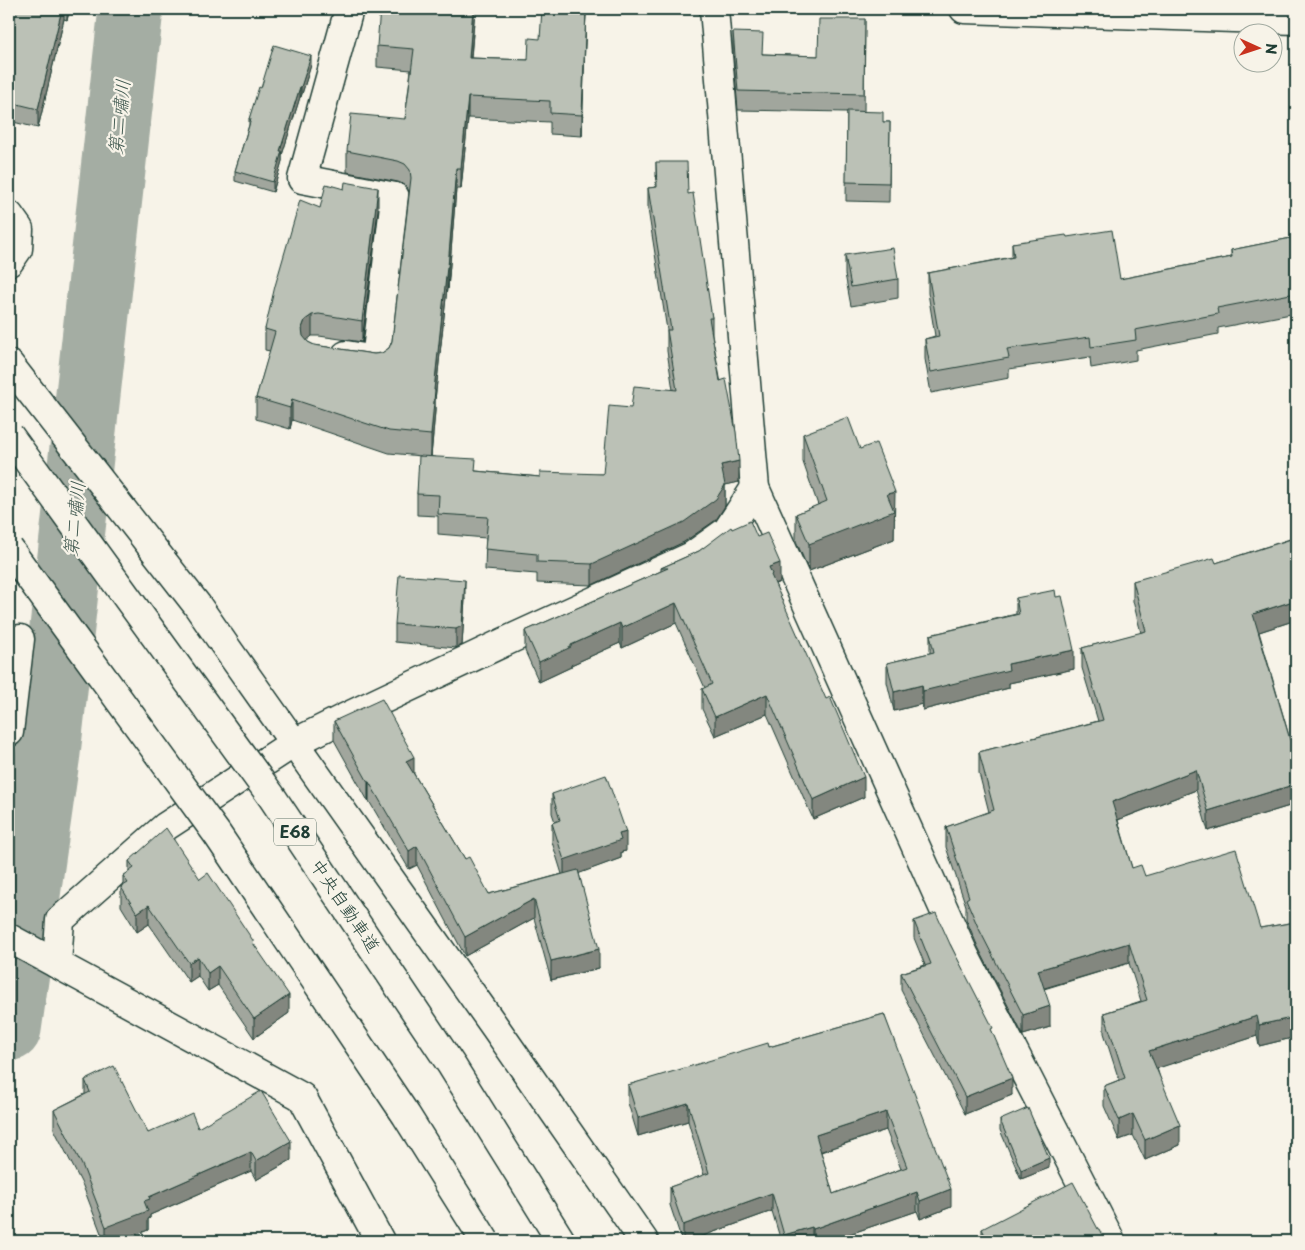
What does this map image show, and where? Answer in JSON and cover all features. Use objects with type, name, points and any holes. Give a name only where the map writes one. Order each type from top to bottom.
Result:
[{"type":"main road","points":[[317,351],[376,360],[395,197],[302,179],[349,9]]},
{"type":"main road","points":[[714,9],[755,488],[964,954],[1111,1241]]},
{"type":"main road","points":[[964,9],[1296,20]]},
{"type":"main road","points":[[9,215],[19,229],[18,249],[9,262]]},
{"type":"main road","points":[[9,364],[197,604],[644,1241]]},
{"type":"main road","name":"中央自動車道","points":[[9,435],[272,797],[452,1066],[561,1241]]},
{"type":"main road","points":[[47,959],[60,920],[165,826],[294,743],[504,642],[692,556],[727,531],[755,488]]},
{"type":"main road","points":[[9,549],[217,834],[406,1115],[485,1241]]},
{"type":"main road","points":[[9,732],[20,639]]},
{"type":"main road","points":[[9,938],[302,1097],[380,1241]]},
{"type":"building","points":[[9,9],[62,9],[38,109],[9,102]]},
{"type":"building","points":[[380,9],[473,9],[469,58],[528,60],[529,38],[540,39],[542,9],[586,9],[582,115],[550,113],[550,101],[468,97],[461,168],[456,168],[431,435],[389,431],[292,399],[290,408],[256,398],[275,332],[265,329],[275,286],[300,200],[320,208],[326,184],[344,189],[345,182],[378,188],[362,321],[319,314],[312,315],[305,320],[302,328],[303,336],[314,345],[374,354],[382,353],[389,348],[392,341],[411,178],[410,170],[405,164],[398,161],[347,151],[351,114],[405,119],[414,49],[377,46]]},
{"type":"building","points":[[819,19],[865,19],[864,94],[738,91],[733,32],[763,33],[762,54],[818,56]]},
{"type":"building","points":[[274,45],[311,56],[280,151],[282,151],[273,182],[235,171],[251,119],[249,119]]},
{"type":"building","points":[[847,111],[883,112],[883,122],[890,122],[889,183],[846,182]]},
{"type":"building","points":[[656,162],[687,162],[688,194],[693,193],[712,318],[709,318],[720,381],[726,379],[736,432],[739,461],[721,465],[725,485],[716,499],[684,522],[592,564],[537,562],[537,554],[485,549],[488,517],[438,514],[439,495],[417,494],[419,456],[476,459],[475,471],[540,477],[540,472],[603,474],[609,406],[631,408],[634,386],[677,390],[667,330],[671,330],[648,188],[657,187]]},
{"type":"building","points":[[1112,230],[1120,279],[1232,257],[1231,250],[1296,237],[1296,293],[1217,308],[1218,314],[1135,330],[1136,340],[1091,347],[1090,337],[1007,349],[1009,358],[931,372],[925,339],[939,336],[928,273],[1014,257],[1012,243]]},
{"type":"building","points":[[893,248],[898,279],[851,287],[845,255]]},
{"type":"building","points":[[848,417],[860,449],[876,443],[895,492],[887,494],[894,511],[809,544],[796,514],[827,501],[803,434]]},
{"type":"building","points":[[750,521],[757,537],[767,533],[780,563],[769,567],[771,575],[826,699],[830,697],[864,777],[813,800],[767,694],[715,717],[702,689],[712,684],[676,603],[622,628],[620,623],[539,662],[525,631],[668,568],[661,568],[699,551],[731,527],[732,529]]},
{"type":"building","points":[[1296,534],[1296,600],[1253,614],[1296,760],[1296,784],[1208,811],[1196,770],[1112,802],[1132,868],[1141,865],[1145,876],[1236,849],[1260,928],[1296,922],[1296,1017],[1259,1025],[1257,1016],[1149,1051],[1180,1125],[1145,1140],[1133,1114],[1119,1120],[1104,1086],[1125,1078],[1104,1013],[1147,1000],[1129,943],[1038,970],[1050,1006],[1023,1015],[978,927],[966,899],[969,897],[946,827],[994,810],[979,752],[1103,720],[1082,648],[1146,631],[1133,581],[1214,558],[1216,563],[1291,539],[1290,537]]},
{"type":"building","points":[[399,575],[465,580],[462,626],[456,629],[395,624]]},
{"type":"building","points":[[1055,590],[1056,597],[1062,596],[1074,650],[1008,664],[1009,670],[923,691],[922,685],[894,692],[887,663],[934,652],[930,635],[1019,614],[1016,598]]},
{"type":"building","points":[[382,699],[414,757],[406,761],[465,859],[469,857],[489,894],[578,870],[599,949],[551,961],[534,899],[465,937],[417,846],[409,851],[334,721]]},
{"type":"building","points":[[606,775],[626,832],[619,834],[621,840],[564,860],[552,823],[560,820],[552,794]]},
{"type":"building","points":[[166,828],[200,879],[208,873],[289,995],[254,1019],[218,966],[208,973],[198,957],[189,963],[149,905],[137,913],[121,887],[128,883],[123,876],[134,868],[129,861]]},
{"type":"building","points":[[936,913],[993,1028],[991,1029],[1012,1078],[965,1097],[901,973],[931,964],[914,921]]},
{"type":"building","points":[[884,1014],[951,1189],[920,1201],[917,1192],[813,1229],[812,1227],[784,1235],[772,1193],[683,1225],[670,1187],[709,1173],[688,1103],[638,1118],[628,1085],[768,1043],[769,1047]],"holes":[[[886,1112],[907,1167],[833,1194],[816,1135]]]},
{"type":"building","points":[[114,1066],[148,1133],[192,1113],[198,1128],[261,1091],[291,1141],[256,1161],[251,1152],[149,1197],[150,1199],[144,1201],[148,1211],[106,1227],[83,1167],[54,1110],[90,1092],[85,1080]]},
{"type":"building","points":[[1028,1108],[1049,1158],[1021,1170],[1000,1120]]},
{"type":"building","points":[[1073,1182],[1105,1241],[988,1241],[982,1229]]},
{"type":"waterway","name":"第二嘯川","points":[[9,1029],[48,753],[131,9]]}]
